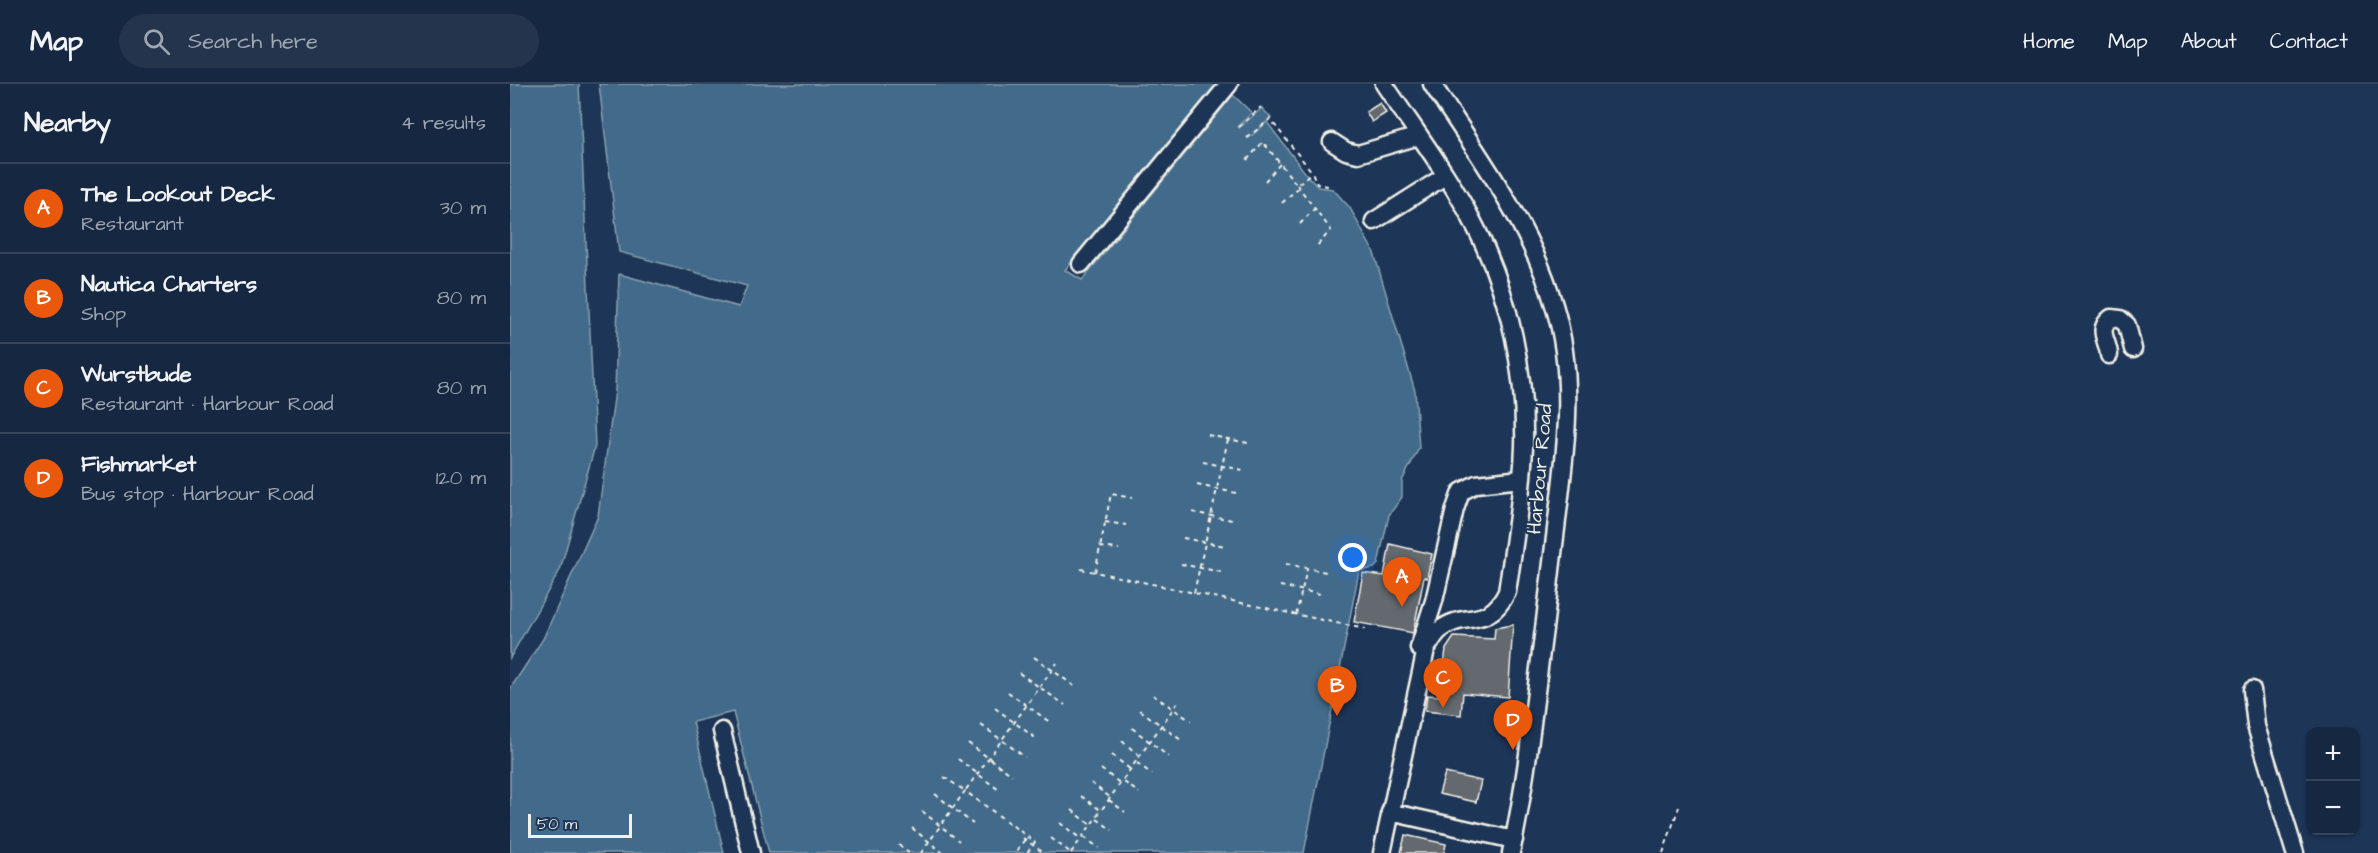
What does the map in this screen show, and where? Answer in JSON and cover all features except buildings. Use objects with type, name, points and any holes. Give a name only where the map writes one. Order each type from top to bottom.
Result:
[{"type":"street","points":[[1081,264],[1229,84]]},
{"type":"street","points":[[1382,853],[1426,649],[1440,630],[1449,625],[1482,618],[1489,614],[1502,601],[1507,592],[1524,447],[1523,405],[1510,318],[1501,284],[1477,229],[1384,84]]},
{"type":"street","name":"Harbour Road","points":[[1432,84],[1510,205],[1530,242],[1555,307],[1561,331],[1567,383],[1567,444],[1531,742],[1513,846]]},
{"type":"street","points":[[1332,142],[1346,151],[1358,154],[1419,136]]},
{"type":"street","points":[[1374,220],[1445,176]]},
{"type":"street","points":[[2109,355],[2102,333],[2104,324],[2111,318],[2120,319],[2127,325],[2133,349]]},
{"type":"street","points":[[1419,648],[1434,601],[1461,492],[1476,484],[1521,479]]},
{"type":"street","points":[[2252,690],[2256,726],[2295,853]]},
{"type":"street","points":[[722,731],[751,853]]},
{"type":"street","points":[[1390,812],[1513,846]]},
{"type":"path","points":[[1239,127],[1261,107]]},
{"type":"path","points":[[1247,138],[1270,119],[1312,172],[1317,184],[1328,186]]},
{"type":"path","points":[[1246,160],[1263,142],[1331,230],[1316,247]]},
{"type":"path","points":[[1265,181],[1280,164]]},
{"type":"path","points":[[1282,203],[1312,172]]},
{"type":"path","points":[[1300,224],[1315,208]]},
{"type":"path","points":[[1208,435],[1248,443]]},
{"type":"path","points":[[1194,593],[1228,440]]},
{"type":"path","points":[[1203,462],[1242,470]]},
{"type":"path","points":[[1197,485],[1236,493]]},
{"type":"path","points":[[1095,572],[1111,495],[1132,498]]},
{"type":"path","points":[[1192,512],[1232,520]]},
{"type":"path","points":[[1106,522],[1126,525]]},
{"type":"path","points":[[1183,538],[1225,546]]},
{"type":"path","points":[[1100,547],[1119,549]]},
{"type":"path","points":[[1181,564],[1221,572]]},
{"type":"path","points":[[1286,564],[1326,572]]},
{"type":"path","points":[[1081,569],[1365,629]]},
{"type":"path","points":[[1296,615],[1306,569]]},
{"type":"path","points":[[1280,586],[1320,594]]},
{"type":"path","points":[[1034,657],[1077,688]]},
{"type":"path","points":[[921,853],[1057,663]]},
{"type":"path","points":[[1019,673],[1065,705]]},
{"type":"path","points":[[1008,692],[1051,723]]},
{"type":"path","points":[[1154,695],[1191,721]]},
{"type":"path","points":[[1051,838],[1071,853],[1178,702]]},
{"type":"path","points":[[995,708],[1038,740]]},
{"type":"path","points":[[1140,710],[1181,740]]},
{"type":"path","points":[[981,724],[1025,758]]},
{"type":"path","points":[[1132,728],[1169,757]]},
{"type":"path","points":[[1122,741],[1141,757]]},
{"type":"path","points":[[968,743],[1012,775]]},
{"type":"path","points":[[1112,755],[1131,770]]},
{"type":"path","points":[[958,759],[999,790]]},
{"type":"path","points":[[1136,763],[1152,774]]},
{"type":"path","points":[[1101,769],[1138,793]]},
{"type":"path","points":[[944,777],[1035,842],[1027,853]]},
{"type":"path","points":[[1091,783],[1125,812]]},
{"type":"path","points":[[935,794],[973,824]]},
{"type":"path","points":[[1081,796],[1102,811]]},
{"type":"path","points":[[1663,853],[1679,807]]},
{"type":"path","points":[[1072,810],[1091,825]]},
{"type":"path","points":[[922,811],[959,841]]},
{"type":"path","points":[[1096,818],[1112,830]]},
{"type":"path","points":[[1060,823],[1099,848]]},
{"type":"path","points":[[912,828],[943,853]]},
{"type":"path","points":[[1017,850],[1024,839],[1042,852]]},
{"type":"path","points":[[899,845],[909,853]]},
{"type":"water","points":[[510,84],[579,84],[595,446],[560,570],[510,658]]},
{"type":"water","points":[[599,84],[1217,84],[1065,270],[1082,280],[1233,95],[1252,113],[1238,126],[1239,128],[1262,108],[1271,118],[1248,139],[1267,122],[1310,179],[1318,187],[1333,189],[1350,208],[1374,253],[1415,391],[1419,448],[1402,481],[1402,497],[1389,515],[1378,564],[1374,568],[1359,571],[1304,853],[769,853],[733,712],[693,722],[724,853],[510,853],[510,689],[543,639],[598,516],[615,391],[619,274],[739,307],[747,286],[619,252]]},
{"type":"place","name":"The Lookout Deck","points":[[1402,607]]},
{"type":"place","name":"Wurstbude","points":[[1443,708]]},
{"type":"place","name":"Nautica Charters","points":[[1337,716]]},
{"type":"place","name":"Fishmarket","points":[[1513,750]]}]
